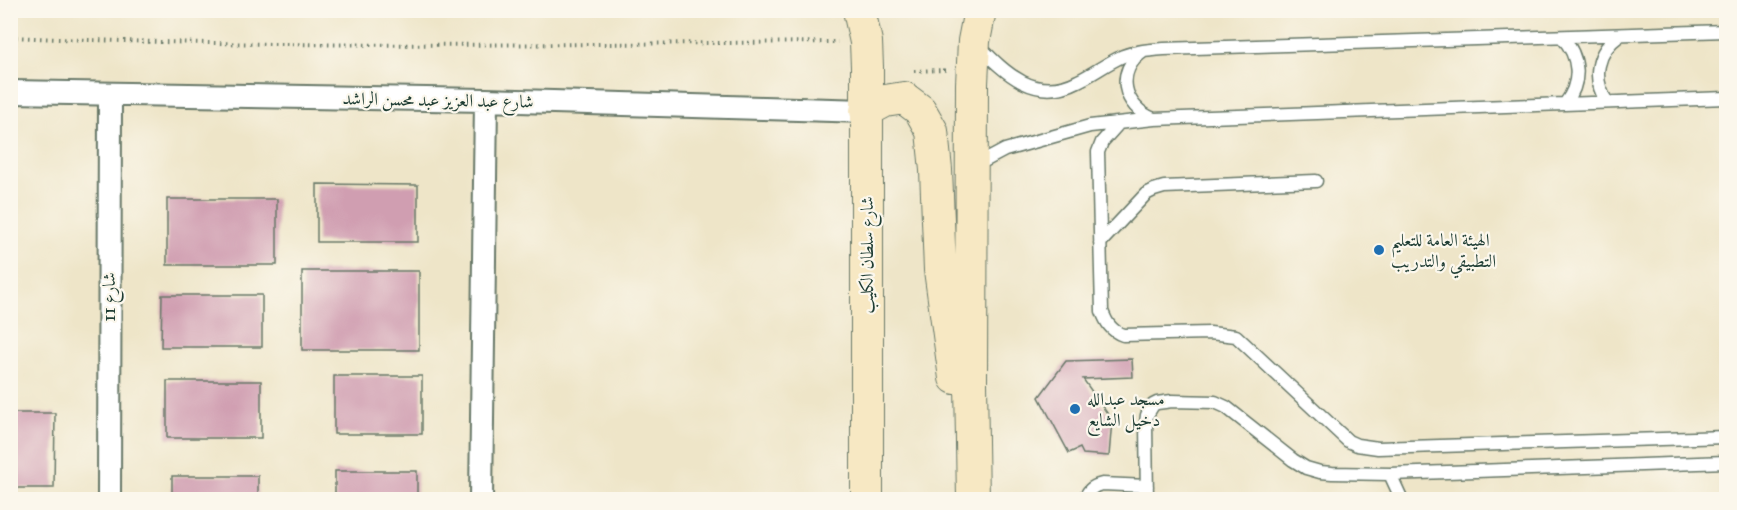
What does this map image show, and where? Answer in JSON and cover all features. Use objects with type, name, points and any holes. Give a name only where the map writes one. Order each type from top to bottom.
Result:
[{"type":"street","name":"شارع سلطان الكليب","points":[[859,10],[866,42],[867,500]]},
{"type":"street","points":[[972,500],[974,41],[980,10]]},
{"type":"street","name":"شارع عبد العزيز عبد محسن الراشد","points":[[10,92],[486,100],[866,111]]},
{"type":"street","name":"شارع 11","points":[[109,500],[110,94]]},
{"type":"street","points":[[866,111],[885,101],[904,98],[920,111],[932,131],[940,270],[972,500]]},
{"type":"street","points":[[481,500],[486,100]]},
{"type":"lane","points":[[974,41],[1006,73],[1021,82],[1048,89],[1069,86],[1122,56],[1145,51],[1726,32]]},
{"type":"lane","points":[[1607,102],[1597,79],[1599,61],[1607,46],[1620,35]]},
{"type":"lane","points":[[1562,37],[1573,52],[1577,70],[1575,88],[1565,104]]},
{"type":"lane","points":[[1145,51],[1138,55],[1129,68],[1126,76],[1126,92],[1140,112],[1154,119]]},
{"type":"lane","points":[[972,167],[1005,150],[1090,126],[1154,119],[1726,98]]},
{"type":"lane","points":[[1119,123],[1102,142],[1098,152],[1102,311],[1105,321],[1117,333],[1123,335],[1210,333],[1236,336],[1348,441],[1357,445],[1378,448],[1726,437]]},
{"type":"lane","points":[[1100,243],[1146,194],[1164,187],[1316,181]]},
{"type":"lane","points":[[1147,500],[1147,415],[1156,403],[1172,400],[1208,401],[1226,407],[1293,460],[1306,468],[1320,472],[1390,474],[1726,462]]},
{"type":"lane","points":[[1390,474],[1402,500]]},
{"type":"lane","points":[[1085,500],[1087,493],[1095,486],[1102,484],[1147,486]]},
{"type":"path","points":[[10,37],[404,46],[866,42]]},
{"type":"path","points":[[909,71],[944,70],[944,61]]},
{"type":"building","points":[[317,184],[418,185],[418,242],[317,242]]},
{"type":"building","points":[[167,199],[277,199],[277,265],[167,265]]},
{"type":"building","points":[[302,271],[419,271],[419,350],[302,350]]},
{"type":"building","points":[[162,295],[262,295],[262,347],[161,347]]},
{"type":"building","name":"مسجد عبدالله دخيل الشايع","points":[[1132,359],[1133,377],[1083,379],[1112,420],[1109,456],[1083,454],[1080,448],[1069,453],[1039,397],[1066,361]]},
{"type":"building","points":[[334,376],[422,376],[422,434],[334,434]]},
{"type":"building","points":[[167,381],[261,381],[261,438],[167,438]]},
{"type":"building","points":[[10,413],[55,413],[54,488],[10,488]]},
{"type":"building","points":[[335,471],[417,471],[417,500],[335,500]]},
{"type":"building","points":[[172,476],[258,476],[258,500],[172,500]]},
{"type":"place","name":"الهيئة العامة للتعليم التطبيقي والتدريب","points":[[1379,250]]},
{"type":"place","name":"مسجد عبدالله دخيل الشايع","points":[[1075,409]]}]
